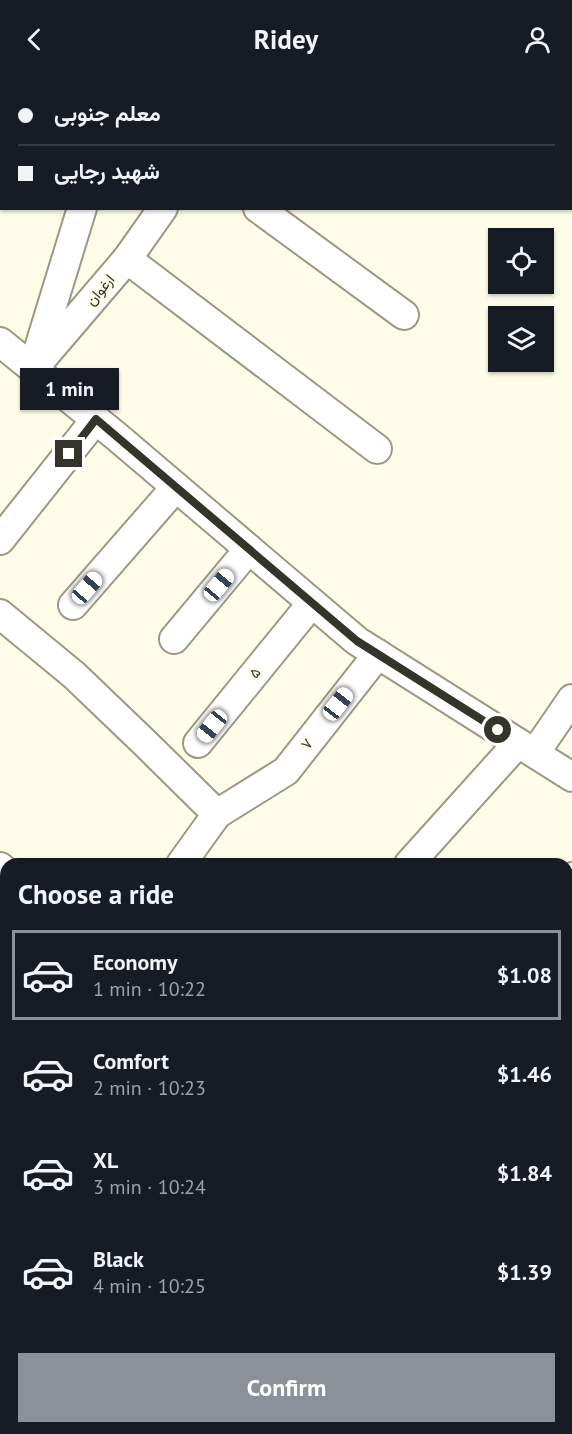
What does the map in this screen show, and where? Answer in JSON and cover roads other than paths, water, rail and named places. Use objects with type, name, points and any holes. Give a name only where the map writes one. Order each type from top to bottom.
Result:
[{"type":"street","points":[[33,369],[81,210]]},
{"type":"street","name":"ارغوان","points":[[33,369],[127,259],[162,210]]},
{"type":"street","points":[[261,210],[404,315]]},
{"type":"street","points":[[127,259],[377,449]]},
{"type":"street","points":[[0,342],[106,428],[357,641],[572,777]]},
{"type":"street","points":[[0,540],[106,428]]},
{"type":"street","points":[[73,605],[176,487]]},
{"type":"street","points":[[174,639],[249,549]]},
{"type":"street","name":"۵","points":[[198,743],[312,603]]},
{"type":"street","points":[[0,614],[74,675],[217,814],[185,858]]},
{"type":"street","name":"۷","points":[[217,814],[286,771],[378,654]]},
{"type":"street","points":[[416,858],[527,748],[572,699]]}]
